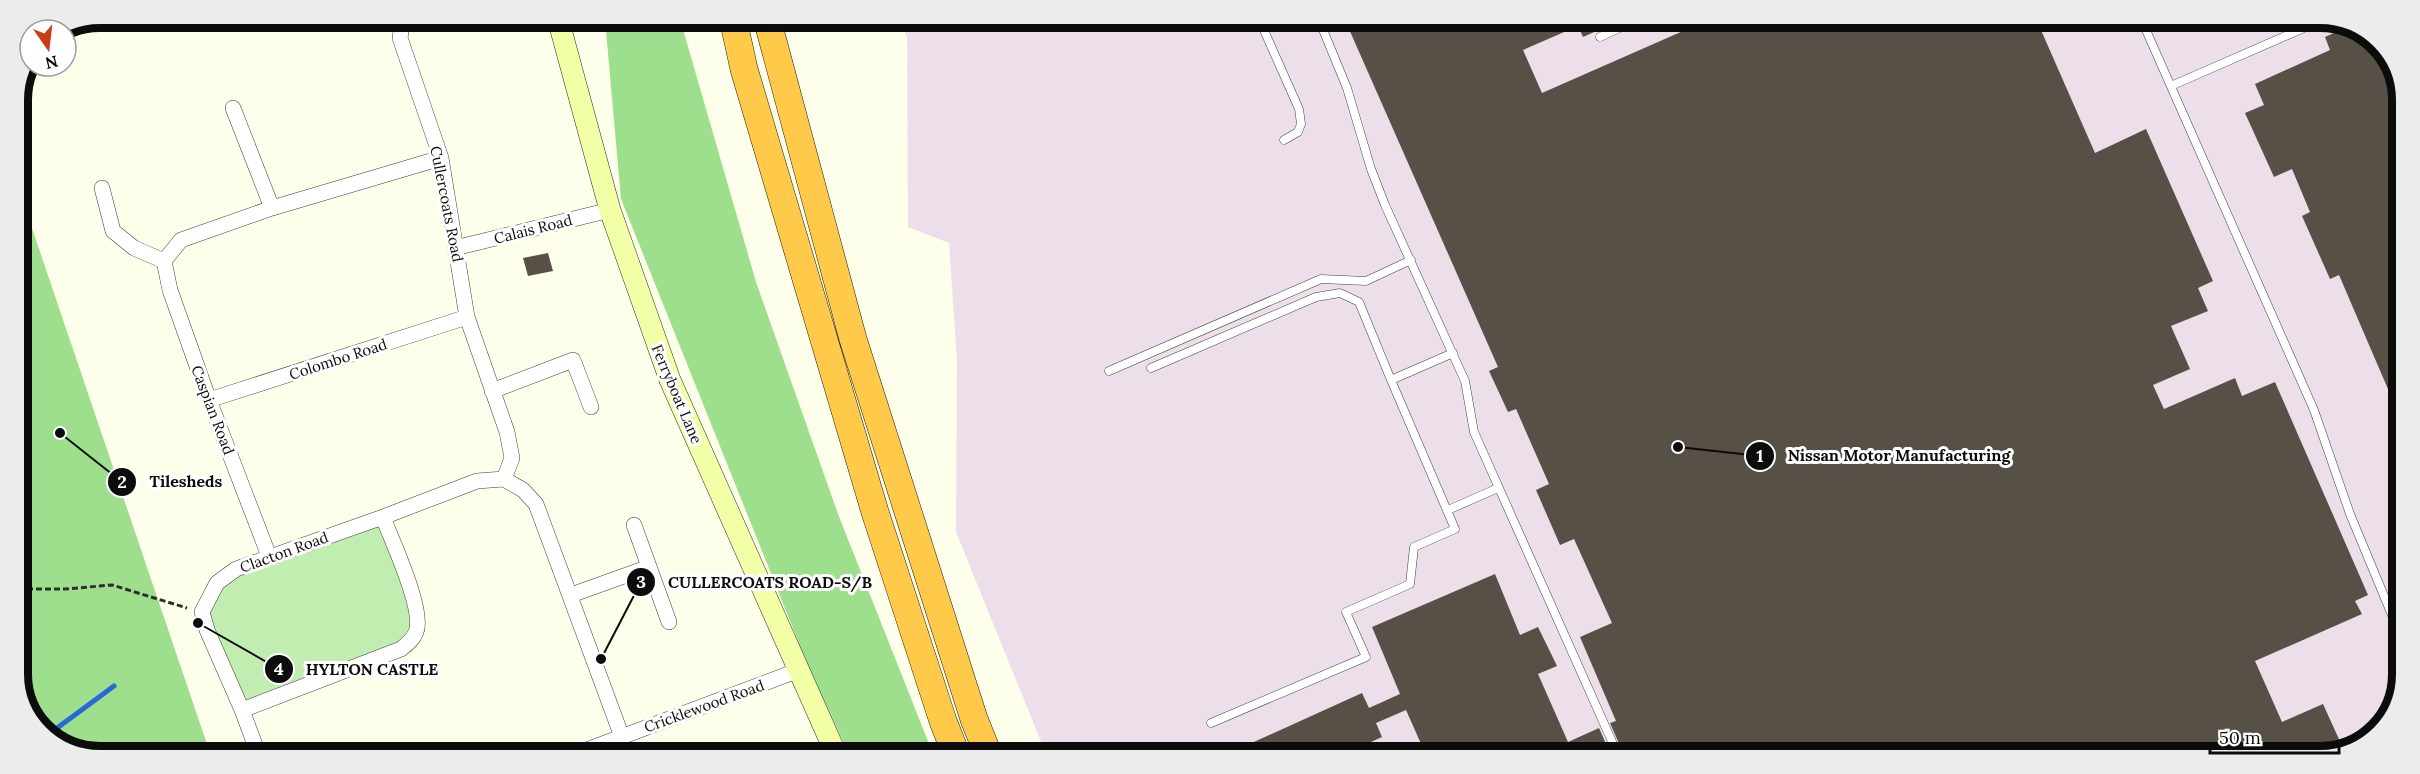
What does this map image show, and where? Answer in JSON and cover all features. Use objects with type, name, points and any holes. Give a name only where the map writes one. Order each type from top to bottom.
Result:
[{"type":"highway","points":[[735,29],[744,69],[875,512],[953,746]]},
{"type":"highway","points":[[770,29],[853,339],[974,719],[985,746]]},
{"type":"street","name":"Cullercoats Road","points":[[401,29],[400,38],[441,159],[467,317],[507,432],[512,458],[504,479]]},
{"type":"street","name":"Ferryboat Lane","points":[[561,29],[610,210],[670,381],[832,746]]},
{"type":"street","points":[[233,108],[272,208]]},
{"type":"street","points":[[102,188],[113,231],[134,248],[164,261],[181,240],[272,208],[441,159]]},
{"type":"street","name":"Calais Road","points":[[456,248],[610,210]]},
{"type":"street","name":"Caspian Road","points":[[164,261],[170,290],[209,400],[269,556]]},
{"type":"street","name":"Colombo Road","points":[[209,400],[467,317]]},
{"type":"street","points":[[492,391],[573,360],[591,407]]},
{"type":"street","points":[[504,479],[523,490],[536,504],[622,736]]},
{"type":"street","name":"Clacton Road","points":[[202,612],[217,583],[237,569],[477,481],[504,479]]},
{"type":"street","points":[[242,710],[401,650],[412,640],[417,630],[417,608],[383,517]]},
{"type":"street","points":[[634,525],[669,622]]},
{"type":"street","points":[[571,595],[648,567]]},
{"type":"street","points":[[202,612],[207,630],[255,746]]},
{"type":"street","name":"Cricklewood Road","points":[[596,746],[799,670]]},
{"type":"lane","points":[[1263,29],[1299,109],[1301,124],[1298,132],[1284,140]]},
{"type":"lane","points":[[1323,29],[1347,88],[1371,169],[1465,381],[1474,432],[1614,746]]},
{"type":"lane","points":[[1600,37],[1617,29]]},
{"type":"lane","points":[[2146,29],[2314,410],[2350,514],[2392,615]]},
{"type":"lane","points":[[2171,86],[2302,29]]},
{"type":"lane","points":[[1108,371],[1321,279],[1366,281],[1411,260]]},
{"type":"lane","points":[[1151,368],[1316,297],[1340,293],[1359,302],[1455,529],[1414,547],[1410,584],[1346,612],[1366,657],[1210,723]]},
{"type":"lane","points":[[1391,380],[1453,353]]},
{"type":"lane","points":[[1448,510],[1498,488]]},
{"type":"path","points":[[29,589],[112,585],[202,612]]},
{"type":"shaded area","points":[[903,29],[2329,29],[2356,38],[2374,53],[2382,64],[2391,96],[2392,674],[2386,701],[2374,721],[2356,736],[2343,742],[2320,746],[1043,746],[956,532],[957,361],[949,243],[908,227],[907,37]]},
{"type":"green space","points":[[606,29],[683,29],[756,282],[838,514],[930,746],[845,746],[808,666],[621,199]]},
{"type":"green space","points":[[29,219],[208,746],[100,746],[82,743],[64,736],[53,728],[34,701],[29,678]]},
{"type":"green space","points":[[383,517],[417,608],[412,640],[242,710],[204,605],[217,583]]},
{"type":"building","points":[[1349,29],[1571,29],[1523,50],[1542,93],[1688,29],[2041,29],[2095,153],[2146,129],[2213,281],[2198,288],[2208,311],[2171,326],[2190,369],[2153,385],[2164,409],[2235,378],[2242,396],[2275,382],[2368,595],[2355,601],[2362,614],[2255,661],[2282,722],[2323,704],[2341,743],[2320,746],[1620,746],[1610,723],[1616,721],[1580,637],[1612,623],[1574,539],[1560,545],[1536,490],[1549,484],[1516,409],[1508,412],[1489,371],[1498,367]]},
{"type":"building","points":[[1579,29],[1601,29],[1583,37]]},
{"type":"building","points":[[2338,31],[2356,38],[2367,46],[2382,64],[2390,86],[2392,397],[2339,275],[2330,279],[2302,216],[2310,212],[2292,169],[2274,177],[2245,113],[2264,105],[2255,84],[2330,50],[2325,37]]},
{"type":"building","points":[[548,253],[553,271],[528,276],[523,258]]},
{"type":"building","points":[[1495,574],[1520,635],[1538,627],[1557,666],[1538,674],[1568,742],[1599,728],[1607,746],[1422,746],[1406,710],[1376,723],[1382,737],[1362,746],[1245,746],[1362,693],[1369,708],[1400,694],[1372,627]]},
{"type":"waterway","points":[[55,730],[114,686]]},
{"type":"place","name":"Tilesheds","points":[[60,433]]},
{"type":"place","name":"Nissan Motor Manufacturing","points":[[1678,447]]},
{"type":"place","name":"HYLTON CASTLE","points":[[198,623]]},
{"type":"place","name":"CULLERCOATS ROAD-S/B","points":[[601,659]]}]
